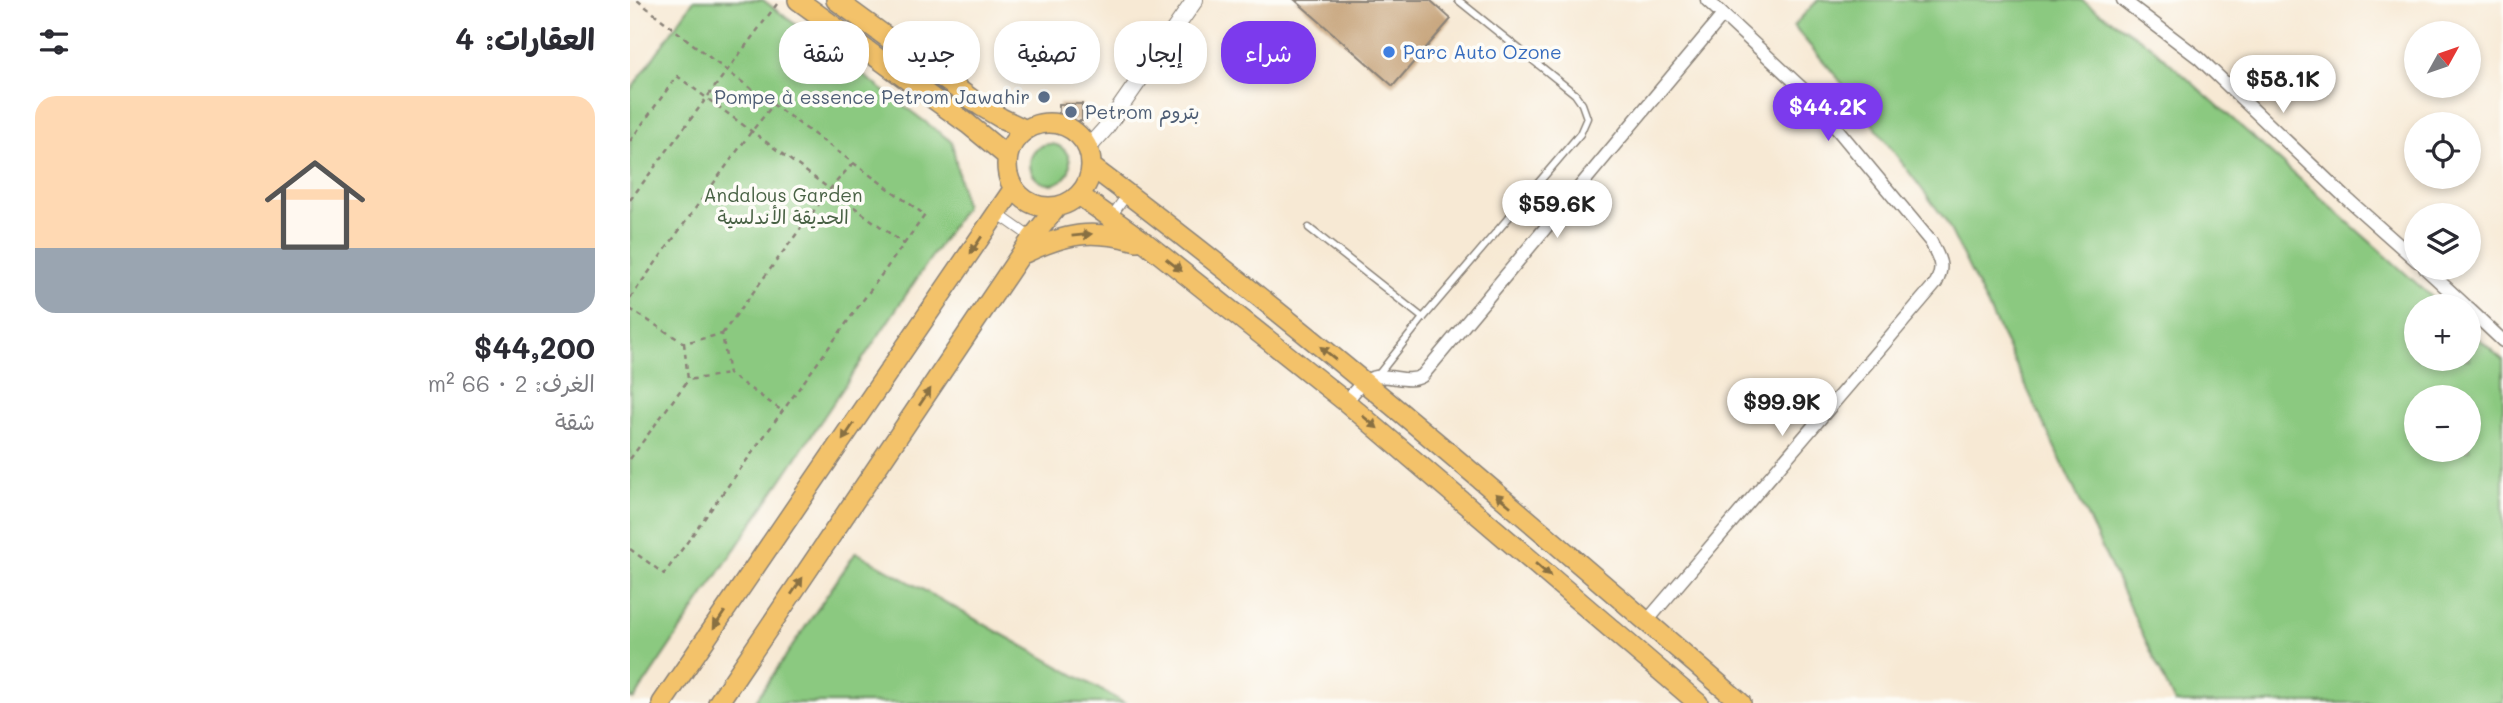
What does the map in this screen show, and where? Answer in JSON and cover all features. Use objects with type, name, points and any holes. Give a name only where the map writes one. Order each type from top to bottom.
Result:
[{"type":"main road","points":[[798,0],[968,124],[1008,157]]},
{"type":"main road","points":[[836,0],[981,106],[1026,130]]},
{"type":"main road","points":[[1057,207],[1032,204],[1019,194],[1009,178],[1008,157],[1017,137],[1026,130],[1045,123],[1066,126],[1083,139],[1090,157],[1128,194],[1371,379],[1617,614],[1663,672],[1698,703]]},
{"type":"main road","points":[[718,703],[1032,238],[1057,207],[1079,195],[1088,182],[1090,157]]},
{"type":"main road","points":[[662,703],[1014,188]]},
{"type":"main road","points":[[1079,195],[1146,243],[1617,614],[1647,621],[1741,703]]},
{"type":"main road","points":[[1021,256],[1054,239],[1079,234],[1107,233],[1146,243]]},
{"type":"main road","points":[[1663,672],[1677,648]]},
{"type":"street","points":[[1090,157],[1105,129],[1195,0]]},
{"type":"street","points":[[1647,621],[1927,293],[1941,272],[1940,261],[1931,242],[1808,94],[1707,0]]},
{"type":"street","points":[[2123,0],[2199,58],[2404,249]]},
{"type":"street","points":[[1346,402],[1371,379],[1410,380],[1422,376],[1723,15]]},
{"type":"street","points":[[968,124],[981,106]]},
{"type":"street","points":[[1111,217],[1128,194]]},
{"type":"street","points":[[998,214],[1032,238]]},
{"type":"street","points":[[2438,280],[2453,294]]},
{"type":"street","points":[[2481,320],[2503,341]]},
{"type":"lane","points":[[1371,379],[1580,134],[1587,118],[1575,94],[1458,0]]},
{"type":"lane","points":[[1309,228],[1423,318]]},
{"type":"path","points":[[630,550],[664,574],[925,215],[727,71],[637,0]]},
{"type":"path","points":[[630,200],[780,0]]},
{"type":"path","points":[[630,141],[677,76],[904,244]]},
{"type":"path","points":[[630,298],[773,105]]},
{"type":"path","points":[[630,309],[684,343],[722,334],[853,163]]},
{"type":"path","points":[[722,334],[729,374]]},
{"type":"path","points":[[630,459],[688,380],[684,343]]},
{"type":"path","points":[[688,380],[729,374],[781,410]]},
{"type":"green space","name":"Andalous Garden الحديقة الأندلسية","points":[[694,0],[763,0],[791,21],[779,21],[779,84],[869,84],[869,80],[952,142],[965,207],[634,699],[630,698],[630,91]]},
{"type":"green space","points":[[1818,0],[2081,0],[2151,46],[2404,272],[2404,280],[2413,280],[2429,294],[2404,294],[2404,371],[2481,371],[2481,341],[2503,360],[2503,703],[2175,703],[1946,221],[1837,77],[1793,26]]},
{"type":"green space","points":[[1050,144],[1058,145],[1064,150],[1069,156],[1069,172],[1064,178],[1058,183],[1050,184],[1042,183],[1036,178],[1031,172],[1030,164],[1031,156],[1036,150],[1042,145]]},
{"type":"green space","points":[[856,552],[1124,703],[754,703]]},
{"type":"building","name":"Parc Auto Ozone","points":[[1295,0],[1430,0],[1451,19],[1393,86]]},
{"type":"building","name":"Petrom بتروم","points":[[1059,104],[1082,104],[1082,121],[1059,121]]},
{"type":"place","name":"Parc Auto Ozone","points":[[1389,52]]},
{"type":"place","name":"Pompe à essence Petrom Jawahir","points":[[1044,97]]},
{"type":"place","name":"Petrom بتروم","points":[[1071,112]]}]
